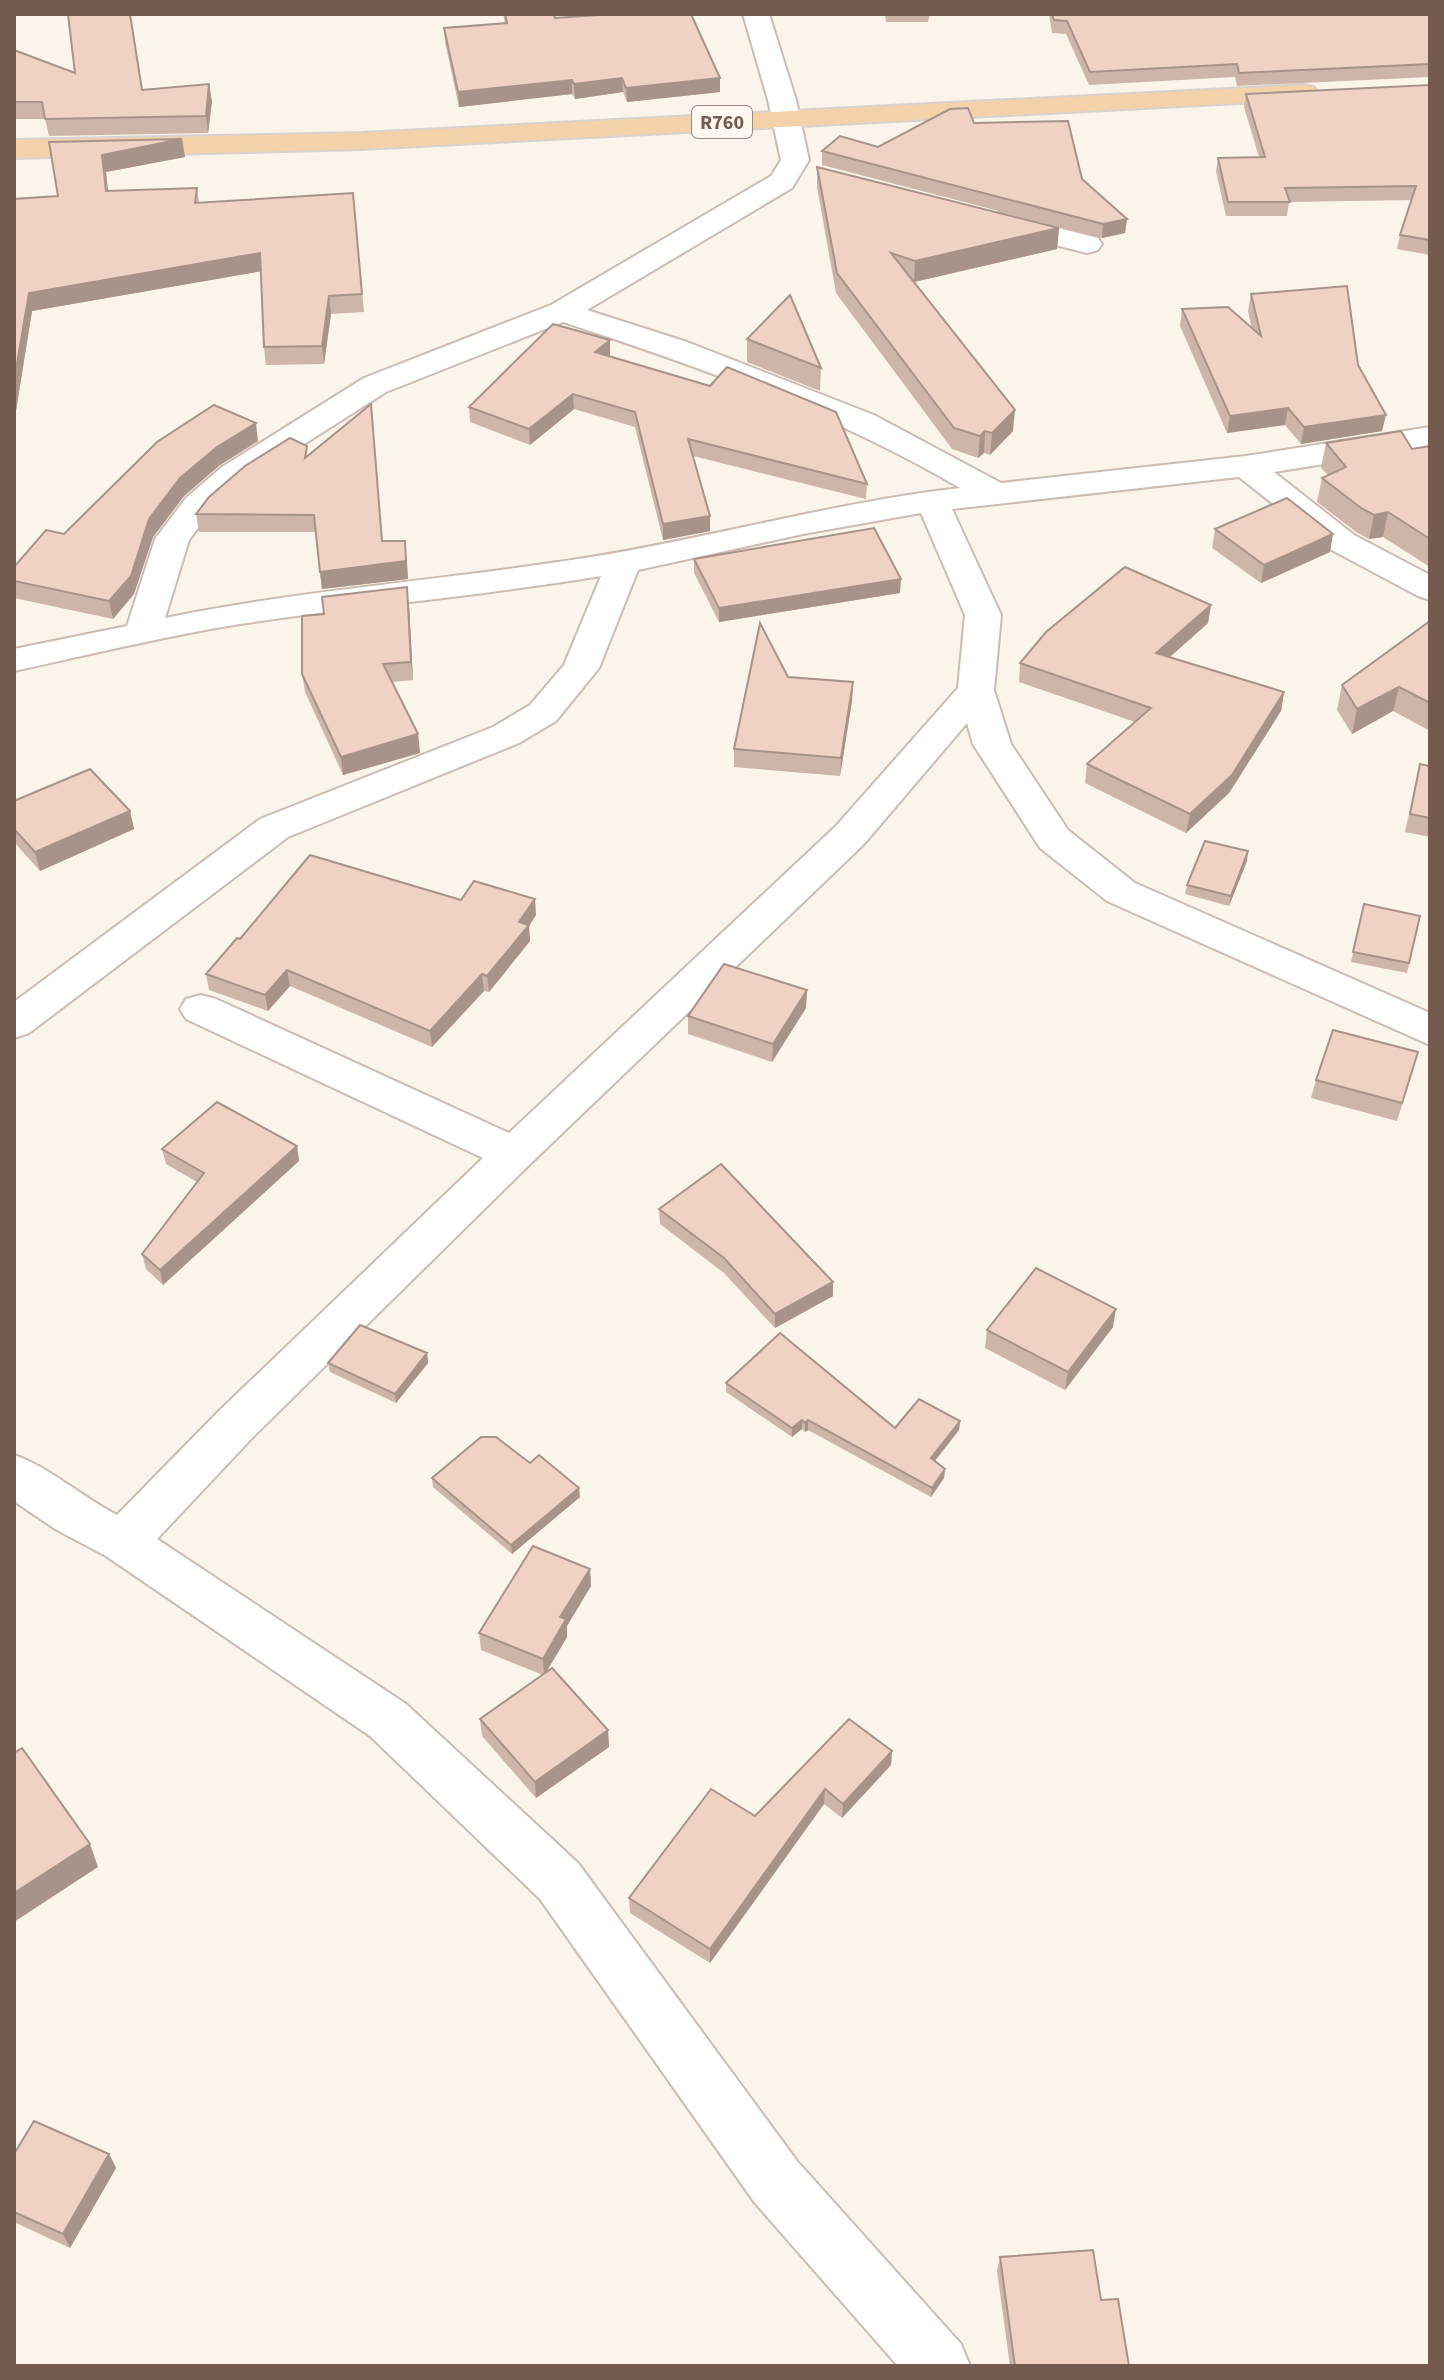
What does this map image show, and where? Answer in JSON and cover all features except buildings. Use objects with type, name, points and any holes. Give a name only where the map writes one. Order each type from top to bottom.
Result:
[{"type":"main road","name":"R760","points":[[14,149],[362,141],[1336,92]]},
{"type":"street","points":[[143,632],[172,539],[198,505],[234,474],[375,385],[562,312],[806,172],[795,160],[782,100],[756,14]]},
{"type":"street","points":[[969,214],[1087,244]]},
{"type":"street","points":[[562,312],[676,349],[863,422],[995,494]]},
{"type":"street","points":[[14,679],[29,657],[236,614],[392,592],[514,580],[624,562],[803,524],[932,501],[1246,466],[1430,437]]},
{"type":"street","points":[[1246,466],[1342,542],[1430,589]]},
{"type":"street","points":[[932,501],[983,615],[976,690],[992,744],[1054,839],[1121,892],[1430,1030]]},
{"type":"street","points":[[14,1023],[274,828],[506,735],[543,713],[581,668],[624,562]]},
{"type":"street","points":[[123,1542],[235,1425],[514,1154],[850,835],[976,690]]},
{"type":"street","points":[[201,1009],[514,1154]]},
{"type":"street","points":[[14,1475],[72,1515],[123,1542],[388,1720],[559,1881],[776,2182],[939,2366]]}]
